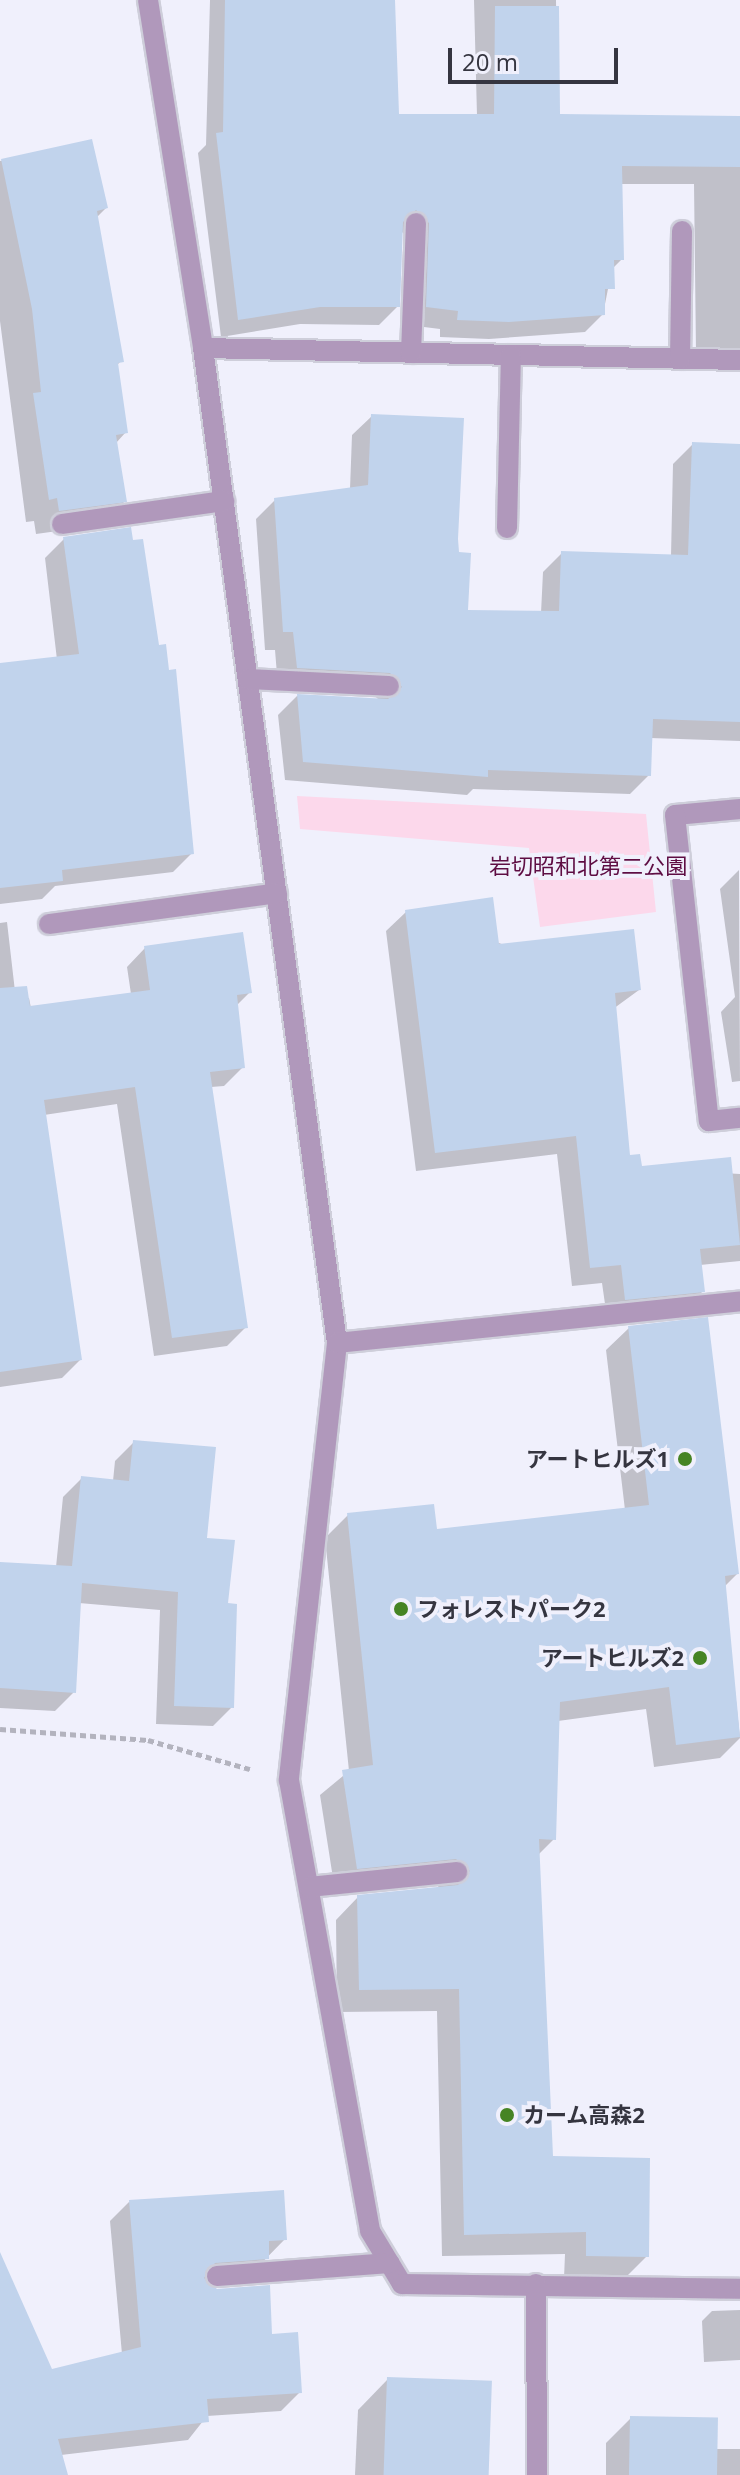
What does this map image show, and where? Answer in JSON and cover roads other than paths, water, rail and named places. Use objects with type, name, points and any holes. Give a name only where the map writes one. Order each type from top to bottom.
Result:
[{"type":"street","points":[[148,0],[203,348],[337,1343],[289,1780],[370,2231],[402,2284],[740,2289]]},
{"type":"street","points":[[411,353],[416,223]]},
{"type":"street","points":[[680,359],[682,231]]},
{"type":"street","points":[[203,348],[740,360]]},
{"type":"street","points":[[507,528],[511,355]]},
{"type":"street","points":[[62,524],[224,501]]},
{"type":"street","points":[[248,679],[389,686]]},
{"type":"street","points":[[740,809],[675,815],[709,1121],[740,1118]]},
{"type":"street","points":[[49,924],[277,893]]},
{"type":"street","points":[[337,1343],[740,1301]]},
{"type":"street","points":[[309,1887],[457,1872]]},
{"type":"street","points":[[217,2276],[390,2263]]},
{"type":"street","points":[[536,2284],[537,2475]]},
{"type":"place","name":"アートヒルズ1","points":[[685,1459]]},
{"type":"place","name":"フォレストパーク2","points":[[401,1609]]},
{"type":"place","name":"アートヒルズ2","points":[[700,1658]]},
{"type":"place","name":"カーム高森2","points":[[507,2115]]},
{"type":"park label","name":"岩切昭和北第二公園","points":[[588,866]]}]
